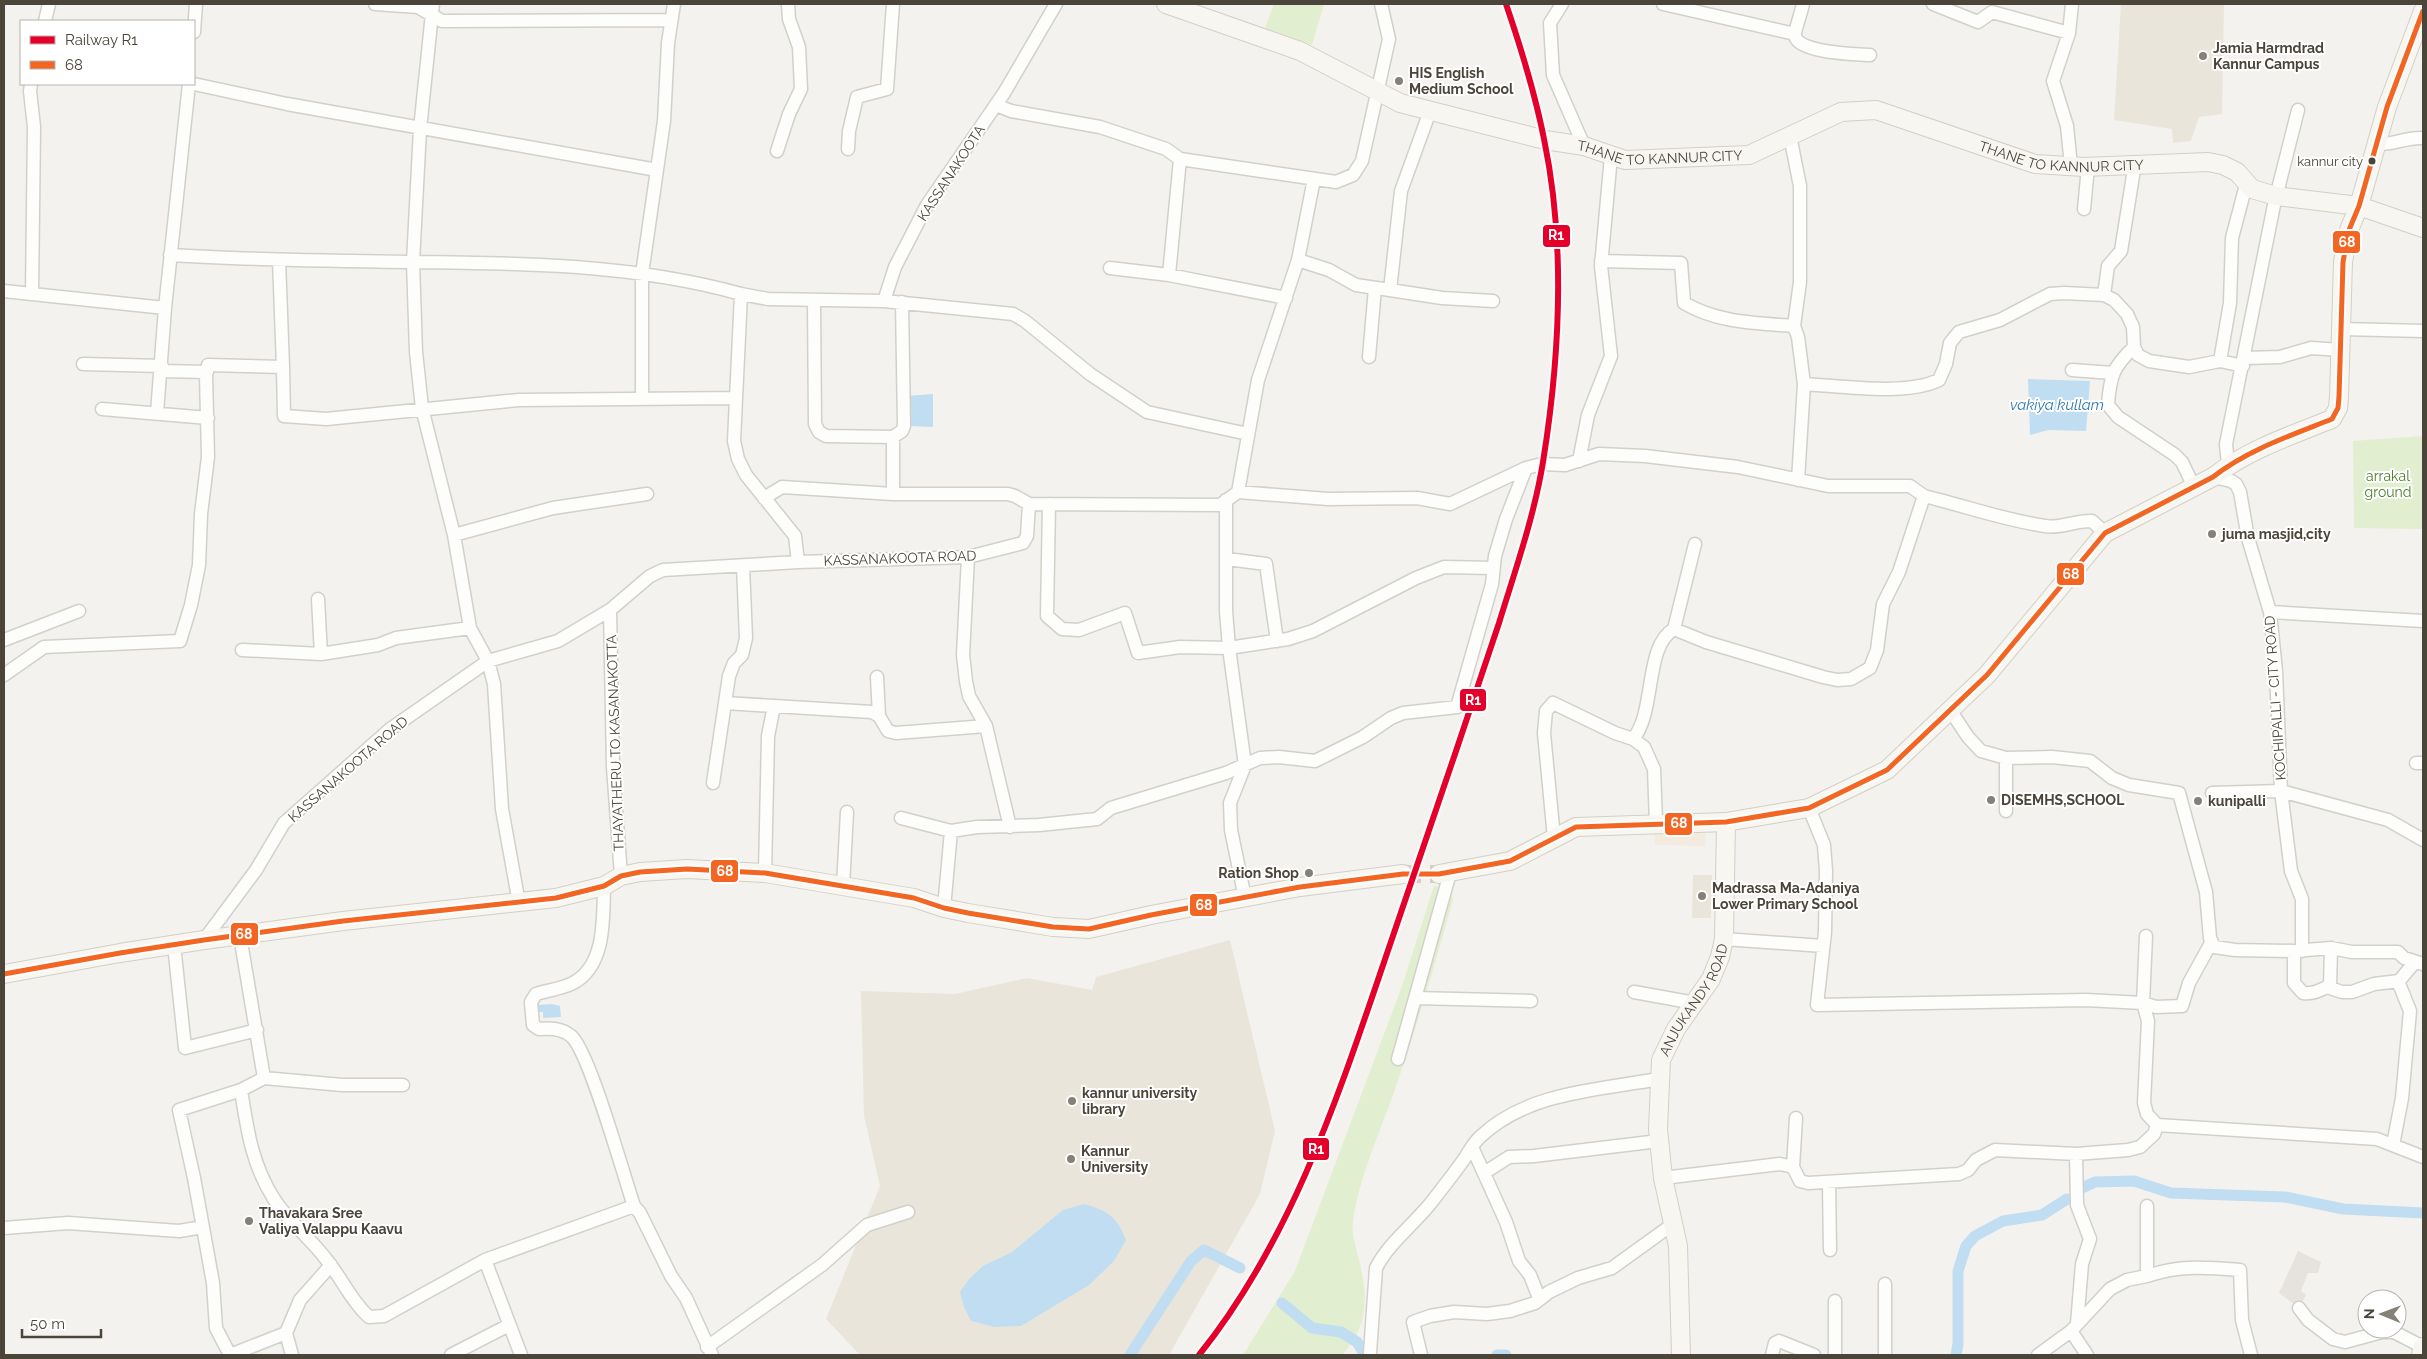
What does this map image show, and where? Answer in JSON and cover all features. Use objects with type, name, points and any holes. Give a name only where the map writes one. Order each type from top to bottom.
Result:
[{"type":"street","points":[[45,20],[49,4]]},
{"type":"street","points":[[195,20],[196,4]]},
{"type":"street","points":[[375,4],[432,9],[442,21],[671,20]]},
{"type":"street","points":[[642,399],[642,274],[664,122],[671,20],[674,4]]},
{"type":"street","points":[[777,152],[789,114],[801,89],[799,47],[789,19],[788,4]]},
{"type":"street","points":[[848,149],[849,130],[858,98],[887,89],[893,4]]},
{"type":"street","name":"KASSANAKOOTA","points":[[884,301],[895,267],[927,205],[996,105],[1056,4]]},
{"type":"street","name":"THANE TO KANNUR CITY","points":[[1166,4],[1300,51],[1400,103],[1544,140],[1584,146],[1625,160],[1749,155],[1841,112],[1876,110],[2035,164],[2080,166],[2208,162],[2223,165],[2236,172],[2252,190],[2276,196],[2359,206],[2423,228]]},
{"type":"street","points":[[996,105],[1011,111],[1100,127],[1166,149],[1180,159],[1336,182],[1353,175],[1362,161],[1389,39],[1381,4]]},
{"type":"street","points":[[1562,4],[1550,23],[1553,75],[1584,146]]},
{"type":"street","points":[[1663,4],[1795,34]]},
{"type":"street","points":[[1803,4],[1795,34],[1798,43],[1804,47],[1870,55]]},
{"type":"street","points":[[1933,4],[1978,22],[1994,8],[2069,33]]},
{"type":"street","points":[[2072,4],[2069,33],[2053,81],[2080,166],[2084,209]]},
{"type":"street","points":[[432,9],[420,129],[413,262],[416,352],[422,408],[454,535],[470,628],[480,650],[488,661],[496,701],[502,809],[519,902]]},
{"type":"street","points":[[1398,1060],[1415,998],[1444,873],[1510,861],[1576,826],[1726,822],[1809,808],[1887,770],[1987,675],[2105,533],[2213,477],[2228,465],[2269,444],[2332,419],[2338,408],[2343,262],[2348,230],[2359,206],[2387,107],[2423,10]]},
{"type":"street","points":[[195,84],[241,96],[657,170]]},
{"type":"street","points":[[31,85],[34,127],[32,294]]},
{"type":"street","points":[[157,413],[170,255],[189,85]]},
{"type":"street","points":[[2228,465],[2226,444],[2276,196],[2298,110]]},
{"type":"street","points":[[1390,290],[1402,191],[1430,111]]},
{"type":"street","points":[[1790,136],[1800,186],[1800,282],[1794,326],[1802,363],[1804,384],[1798,480]]},
{"type":"street","points":[[2377,144],[2390,144],[2410,137],[2423,138]]},
{"type":"street","points":[[1579,460],[1588,415],[1611,356],[1601,261],[1611,156]]},
{"type":"street","points":[[1169,275],[1180,159]]},
{"type":"street","points":[[2104,294],[2108,266],[2116,258],[2123,244],[2135,164]]},
{"type":"street","points":[[1238,492],[1258,380],[1298,260],[1314,179]]},
{"type":"street","points":[[2220,361],[2230,303],[2232,238],[2246,185]]},
{"type":"street","points":[[170,255],[279,260],[504,262],[642,274],[708,285],[768,300],[902,302],[1013,314],[1026,321],[1090,374],[1147,412],[1248,434]]},
{"type":"street","points":[[279,260],[284,416],[326,419],[422,408],[520,400],[736,398]]},
{"type":"street","points":[[1298,260],[1329,270],[1356,285],[1442,298],[1493,302]]},
{"type":"street","points":[[1601,261],[1681,263],[1684,303],[1696,310],[1718,318],[1794,326]]},
{"type":"street","points":[[1110,268],[1169,275],[1286,298]]},
{"type":"street","points":[[1369,357],[1375,288]]},
{"type":"street","points":[[4,291],[165,308]]},
{"type":"street","points":[[741,294],[734,441],[738,459],[746,474],[795,536],[798,562]]},
{"type":"street","points":[[1804,384],[1893,389],[1930,385],[1940,380],[1946,364],[1950,343],[1959,332],[2000,320],[2050,294],[2104,294],[2121,306],[2127,314],[2133,327],[2134,346],[2138,355],[2149,361],[2189,367],[2220,361],[2244,362],[2280,357],[2311,348],[2341,350]]},
{"type":"street","points":[[814,302],[815,424],[819,432],[826,436],[893,437],[902,431],[904,426],[902,302]]},
{"type":"street","points":[[2342,330],[2423,331]]},
{"type":"street","points":[[2134,346],[2116,363],[2108,405],[2112,411],[2175,455],[2182,462],[2194,487]]},
{"type":"street","points":[[83,364],[207,372]]},
{"type":"street","points":[[4,675],[44,647],[180,641],[191,604],[199,565],[201,514],[208,456],[208,365],[283,367]]},
{"type":"street","points":[[2072,370],[2113,373]]},
{"type":"street","points":[[102,409],[208,418]]},
{"type":"street","points":[[893,437],[893,494]]},
{"type":"street","points":[[764,498],[782,487],[893,494],[1008,494],[1029,504],[1220,505],[1238,492],[1328,499],[1417,498],[1450,504],[1526,468],[1542,464],[1565,465],[1599,454],[1645,456],[1738,467],[1828,486],[1910,486],[1924,496],[2046,526],[2092,521],[2105,533]]},
{"type":"street","points":[[901,818],[950,831],[977,827],[1010,827],[1097,818],[1111,808],[1226,773],[1260,758],[1280,757],[1315,761],[1363,737],[1391,718],[1403,713],[1457,707],[1492,584],[1493,568],[1506,519],[1526,468]]},
{"type":"street","name":"KOCHIPALLI - CITY ROAD","points":[[2213,477],[2231,481],[2236,484],[2240,492],[2248,538],[2270,612],[2276,671],[2281,791],[2291,871],[2302,899],[2298,951],[2293,979],[2297,988],[2303,993],[2309,994],[2330,987]]},
{"type":"street","points":[[454,535],[553,508],[647,494]]},
{"type":"street","points":[[1674,629],[1706,642],[1830,679],[1852,679],[1859,676],[1870,668],[1878,650],[1883,604],[1899,572],[1924,496]]},
{"type":"street","points":[[1226,500],[1226,611],[1229,648],[1245,764],[1230,804],[1230,830],[1245,898]]},
{"type":"street","name":"KASSANAKOOTA ROAD","points":[[204,940],[256,870],[284,823],[389,730],[488,661],[558,641],[610,610],[650,576],[663,570],[798,562],[968,557],[1023,543],[1027,536],[1029,504]]},
{"type":"street","points":[[1049,504],[1047,616],[1062,629],[1080,630],[1125,614],[1138,653],[1180,647],[1229,648],[1277,640],[1313,631],[1416,578],[1444,567],[1493,568]]},
{"type":"street","points":[[1634,739],[1638,734],[1646,712],[1651,678],[1661,643],[1667,633],[1674,629],[1695,544]]},
{"type":"street","points":[[968,557],[962,655],[970,696],[986,726],[1010,827]]},
{"type":"street","points":[[1227,559],[1266,564],[1277,640]]},
{"type":"street","points":[[713,784],[729,676],[734,663],[742,655],[746,638],[743,566]]},
{"type":"street","points":[[318,599],[321,654]]},
{"type":"street","name":"THAYATHERU TO KASANAKOTTA","points":[[610,610],[613,767],[621,876]]},
{"type":"street","points":[[4,640],[79,611]]},
{"type":"street","points":[[2270,612],[2423,621]]},
{"type":"street","points":[[242,650],[321,654],[378,645],[396,638],[470,628]]},
{"type":"street","points":[[877,677],[879,716],[888,732],[986,726]]},
{"type":"street","points":[[725,703],[872,712],[879,716]]},
{"type":"street","points":[[1554,838],[1544,733],[1546,711],[1553,703],[1615,733],[1634,739],[1644,747],[1654,769],[1656,823]]},
{"type":"street","points":[[765,873],[768,736],[774,706]]},
{"type":"street","points":[[1809,808],[1824,845],[1826,871],[1818,1005],[2086,1000],[2143,1003],[2156,1007],[2182,1006],[2195,971],[2211,943],[2206,892],[2179,793],[2129,785],[2112,778],[2090,761],[2052,757],[2006,758],[1981,751],[1968,737],[1950,710]]},
{"type":"street","points":[[2006,758],[2006,811]]},
{"type":"street","points":[[2212,793],[2281,791],[2388,820],[2423,840]]},
{"type":"street","points":[[843,886],[847,812]]},
{"type":"street","name":"ANJUKANDY ROAD","points":[[1681,1355],[1678,1246],[1663,1178],[1659,1141],[1660,1060],[1676,1029],[1711,979],[1720,957],[1724,939],[1726,822]]},
{"type":"street","points":[[944,908],[950,831]]},
{"type":"street","points":[[4,974],[120,952],[342,921],[556,898],[604,886],[621,876],[640,872],[687,869],[765,873],[914,898],[944,908],[1053,927],[1089,929],[1300,887],[1403,874]]},
{"type":"street","points":[[604,886],[603,919],[597,957],[586,974],[573,983],[536,994],[531,1002],[533,1026],[539,1029],[553,1028],[572,1036],[578,1046],[591,1075],[634,1206],[640,1213],[671,1276],[686,1298],[710,1351],[822,1265],[867,1225],[908,1212]]},
{"type":"street","points":[[240,936],[264,1078]]},
{"type":"street","points":[[2146,936],[2143,1003],[2148,1021],[2144,1103],[2147,1114],[2157,1125],[2377,1139],[2423,1157]]},
{"type":"street","points":[[1724,939],[1823,946]]},
{"type":"street","points":[[2211,943],[2218,948],[2235,950],[2298,951],[2331,948],[2352,952],[2398,952],[2404,958],[2419,963],[2398,981],[2374,984],[2352,992],[2333,990],[2330,987],[2331,948]]},
{"type":"street","points":[[174,945],[185,1048],[257,1030]]},
{"type":"street","points":[[2393,1145],[2402,1098],[2410,1011],[2398,981]]},
{"type":"street","points":[[1634,992],[1695,1003]]},
{"type":"street","points":[[1415,998],[1531,1001]]},
{"type":"street","points":[[286,1333],[230,1355],[216,1328],[213,1283],[179,1110],[241,1090],[264,1078],[342,1085],[403,1085]]},
{"type":"street","points":[[1370,1353],[1376,1268],[1381,1259],[1440,1191],[1479,1138],[1504,1118],[1524,1107],[1544,1100],[1659,1079]]},
{"type":"street","points":[[241,1090],[248,1140],[259,1172],[274,1200],[331,1265],[362,1310],[369,1317],[378,1318],[485,1260],[634,1206]]},
{"type":"street","points":[[1796,1118],[1793,1167],[1803,1183],[1829,1184],[1959,1174],[1968,1170],[1981,1157],[1995,1150],[2076,1154],[2128,1150],[2140,1147],[2154,1134],[2157,1125]]},
{"type":"street","points":[[1484,1173],[1515,1155],[1534,1156],[1659,1141]]},
{"type":"street","points":[[1472,1147],[1506,1222],[1519,1261],[1530,1276],[1539,1298]]},
{"type":"street","points":[[2076,1154],[2077,1205],[2090,1239],[2082,1264],[2074,1328],[2087,1355]]},
{"type":"street","points":[[1663,1178],[1780,1164],[1793,1167]]},
{"type":"street","points":[[1829,1184],[1830,1250]]},
{"type":"street","points":[[2146,1276],[2147,1206]]},
{"type":"street","points":[[4,1228],[68,1223],[179,1231],[203,1227]]},
{"type":"street","points":[[1421,1355],[1413,1322],[1430,1316],[1454,1312],[1486,1314],[1510,1311],[1535,1303],[1539,1298],[1585,1274],[1607,1271],[1673,1224]]},
{"type":"street","points":[[485,1260],[521,1355]]},
{"type":"street","points":[[292,1355],[286,1333],[300,1300],[331,1265]]},
{"type":"street","points":[[2038,1355],[2074,1328],[2110,1288],[2118,1283],[2168,1269],[2190,1266],[2240,1270],[2242,1320],[2251,1355]]},
{"type":"street","points":[[1885,1284],[1885,1355]]},
{"type":"street","points":[[1835,1301],[1835,1355]]},
{"type":"street","points":[[2299,1308],[2308,1320],[2333,1339],[2345,1342],[2382,1332],[2394,1332],[2423,1347],[2421,1355]]},
{"type":"street","points":[[451,1355],[509,1324]]},
{"type":"street","points":[[1772,1355],[1775,1343],[1779,1340],[1814,1355]]},
{"type":"shaded area","points":[[2121,4],[2224,4],[2222,114],[2199,117],[2191,141],[2173,143],[2172,129],[2114,120]]},
{"type":"shaded area","points":[[1655,826],[1706,827],[1705,846],[1655,845]]},
{"type":"shaded area","name":"Madrassa Ma-Adaniya Lower Primary School","points":[[1693,875],[1712,875],[1711,918],[1692,918]]},
{"type":"shaded area","name":"Kannur University","points":[[1230,940],[1275,1131],[1260,1194],[1169,1355],[860,1355],[826,1319],[880,1186],[864,1116],[861,991],[955,994],[1027,978],[1092,990],[1096,977]]},
{"type":"shaded area","points":[[2298,1251],[2321,1262],[2318,1273],[2308,1273],[2301,1291],[2306,1295],[2299,1308],[2279,1293]]},
{"type":"green space","points":[[1274,4],[1324,4],[1312,45],[1265,28]]},
{"type":"green space","name":"arrakal ground","points":[[2423,436],[2423,529],[2354,528],[2353,441]]},
{"type":"green space","points":[[1434,886],[1449,889],[1453,900],[1411,1042],[1365,1172],[1353,1222],[1354,1239],[1365,1296],[1362,1321],[1358,1332],[1342,1355],[1243,1355],[1295,1271],[1401,989]]},
{"type":"water","name":"vakiya kullam","points":[[2028,379],[2090,381],[2086,431],[2048,430],[2030,435]]},
{"type":"water","points":[[933,394],[933,427],[909,426],[906,396]]},
{"type":"water","points":[[552,1004],[560,1006],[561,1017],[543,1018],[543,1012],[537,1012],[537,1005]]},
{"type":"water","points":[[1084,1204],[1099,1209],[1111,1216],[1123,1232],[1126,1240],[1114,1261],[1089,1285],[1021,1326],[995,1327],[971,1321],[964,1307],[960,1292],[969,1279],[983,1266],[1012,1252],[1063,1210]]},
{"type":"waterway","points":[[2082,1188],[2095,1182],[2134,1181],[2171,1193],[2285,1197],[2343,1209],[2423,1213]]},
{"type":"waterway","points":[[1956,1355],[1958,1344],[1958,1271],[1966,1246],[1975,1236],[2003,1221],[2042,1215],[2067,1199]]},
{"type":"waterway","points":[[1130,1355],[1191,1261],[1204,1250],[1240,1268]]},
{"type":"waterway","points":[[1282,1303],[1312,1328],[1341,1332],[1357,1342],[1365,1355]]},
{"type":"waterway","points":[[1497,1355],[1506,1355]]},
{"type":"tunnel","points":[[1403,874],[1439,874]]},
{"type":"rail line","name":"R1","points":[[1199,1355],[1231,1312],[1259,1267],[1284,1220],[1327,1122],[1364,1022],[1426,841],[1499,623],[1535,503],[1549,422],[1557,341],[1558,259],[1556,219],[1544,139],[1527,71],[1506,4]]},
{"type":"transit line","name":"68","points":[[4,974],[204,940],[343,921],[556,898],[604,886],[621,876],[640,872],[687,869],[765,873],[914,898],[944,908],[968,913],[1053,927],[1089,929],[1151,915],[1300,887],[1403,874],[1439,874],[1510,861],[1576,827],[1726,822],[1809,808],[1887,770],[1987,675],[2105,533],[2213,477],[2226,467],[2255,451],[2332,419],[2338,408],[2339,397],[2343,262],[2349,230],[2359,206],[2387,107],[2423,11]]},
{"type":"place","name":"Jamia Harmdrad Kannur Campus","points":[[2203,56]]},
{"type":"place","name":"HIS English Medium School","points":[[1399,81]]},
{"type":"place","name":"kannur city","points":[[2372,161]]},
{"type":"place","name":"juma masjid,city","points":[[2212,534]]},
{"type":"place","name":"DISEMHS,SCHOOL","points":[[1991,800]]},
{"type":"place","name":"kunipalli","points":[[2198,801]]},
{"type":"place","name":"Ration Shop","points":[[1309,873]]},
{"type":"place","name":"Madrassa Ma-Adaniya Lower Primary School","points":[[1702,896]]},
{"type":"place","name":"kannur university library","points":[[1072,1101]]},
{"type":"place","name":"Kannur University","points":[[1071,1159]]},
{"type":"place","name":"Thavakara Sree Valiya Valappu Kaavu","points":[[249,1221]]}]
